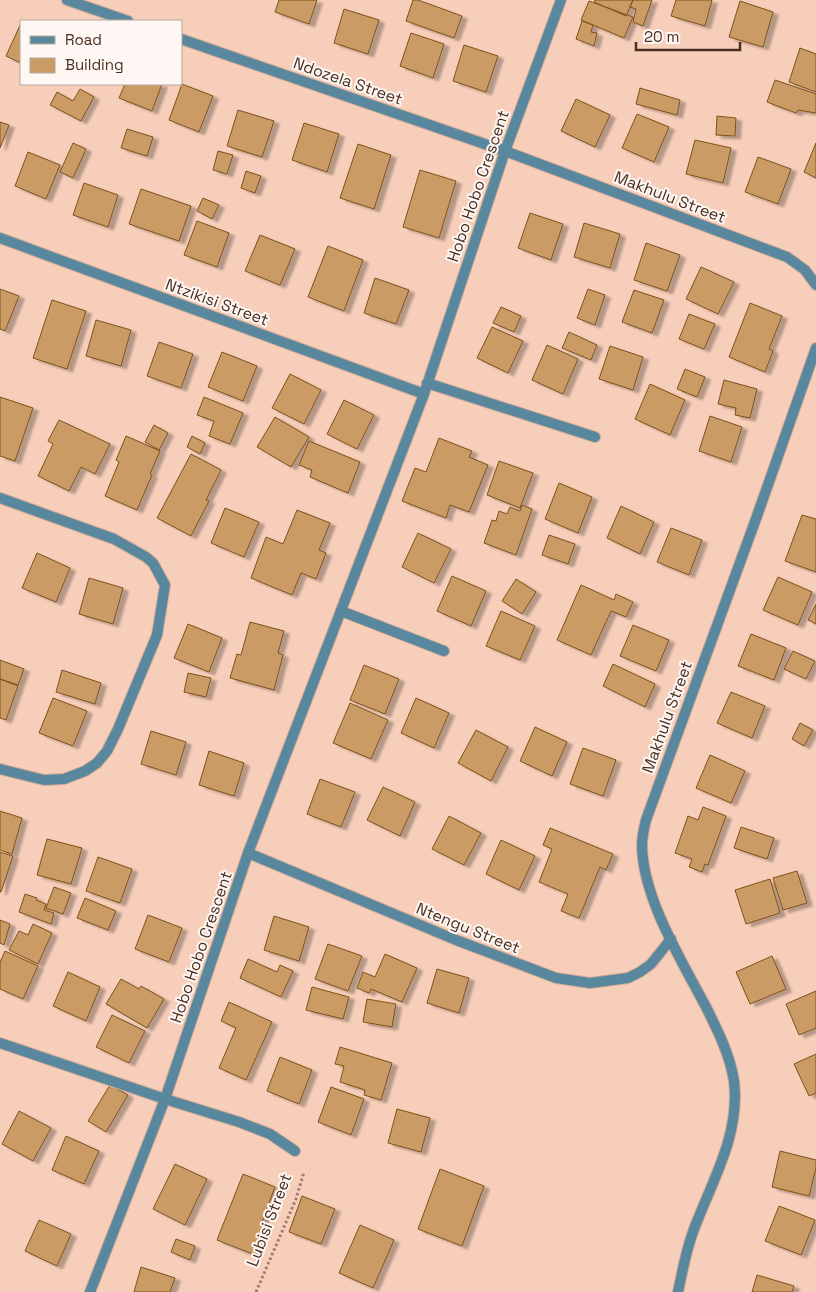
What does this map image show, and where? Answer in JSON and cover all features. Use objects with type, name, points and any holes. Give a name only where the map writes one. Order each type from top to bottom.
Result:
[{"type":"street","points":[[67,0],[125,20]]},
{"type":"street","name":"Hobo Hobo Crescent","points":[[90,1292],[165,1099],[248,853],[424,394],[505,151],[561,0]]},
{"type":"street","name":"Ndozela Street","points":[[182,40],[505,151]]},
{"type":"street","name":"Makhulu Street","points":[[505,151],[787,258],[805,270],[816,285]]},
{"type":"street","name":"Ntzikisi Street","points":[[0,238],[424,394]]},
{"type":"street","name":"Makhulu Street","points":[[678,1292],[697,1221],[723,1162],[734,1116],[735,1095],[730,1065],[720,1036],[663,926],[654,901],[642,846],[646,820],[816,348]]},
{"type":"street","points":[[428,383],[596,437]]},
{"type":"street","points":[[0,498],[114,539],[153,563],[165,585],[157,635],[118,729],[107,751],[97,763],[85,771],[64,779],[44,780],[0,769]]},
{"type":"street","points":[[340,611],[444,650]]},
{"type":"street","name":"Ntengu Street","points":[[248,853],[456,940],[556,978],[590,983],[628,978],[651,964],[671,939]]},
{"type":"street","name":"Lubisi Street","points":[[0,1043],[239,1122],[270,1134],[295,1152]]},
{"type":"path","name":"Lubisi Street","points":[[256,1292],[296,1199],[304,1172],[295,1152]]},
{"type":"building","points":[[279,0],[317,0],[309,24],[275,12]]},
{"type":"building","points":[[413,0],[418,0],[462,16],[454,38],[406,21]]},
{"type":"building","points":[[595,0],[633,0],[626,16],[594,2]]},
{"type":"building","points":[[633,0],[652,0],[643,26],[633,22],[636,9],[630,7]]},
{"type":"building","points":[[676,0],[712,0],[705,26],[671,16]]},
{"type":"building","points":[[589,1],[633,17],[624,38],[581,20]]},
{"type":"building","points":[[740,1],[773,12],[763,47],[729,37]]},
{"type":"building","points":[[344,9],[379,20],[368,54],[334,43]]},
{"type":"building","points":[[582,21],[593,25],[591,32],[597,33],[594,46],[576,39]]},
{"type":"building","points":[[20,25],[20,63],[6,56]]},
{"type":"building","points":[[411,33],[444,44],[433,78],[400,66]]},
{"type":"building","points":[[464,45],[498,56],[486,92],[453,81]]},
{"type":"building","points":[[800,48],[816,54],[816,92],[789,82]]},
{"type":"building","points":[[775,80],[816,94],[816,113],[798,110],[796,113],[767,102]]},
{"type":"building","points":[[182,84],[213,96],[199,132],[169,120]]},
{"type":"building","points":[[125,85],[162,85],[152,111],[119,98]]},
{"type":"building","points":[[640,88],[680,100],[677,115],[636,104]]},
{"type":"building","points":[[80,89],[94,97],[81,121],[50,105],[57,92],[73,101]]},
{"type":"building","points":[[576,99],[610,115],[595,147],[561,131]]},
{"type":"building","points":[[238,110],[274,121],[262,157],[227,146]]},
{"type":"building","points":[[637,114],[669,127],[654,162],[622,148]]},
{"type":"building","points":[[717,116],[736,118],[735,136],[716,135]]},
{"type":"building","points":[[0,122],[9,125],[0,148]]},
{"type":"building","points":[[304,123],[339,134],[327,172],[292,160]]},
{"type":"building","points":[[127,129],[153,137],[147,156],[121,148]]},
{"type":"building","points":[[695,140],[731,148],[723,183],[686,174]]},
{"type":"building","points":[[73,143],[86,149],[73,178],[60,172]]},
{"type":"building","points":[[816,143],[816,178],[804,172]]},
{"type":"building","points":[[358,144],[391,155],[374,209],[340,198]]},
{"type":"building","points":[[218,151],[233,155],[227,174],[213,170]]},
{"type":"building","points":[[28,152],[60,165],[46,199],[15,186]]},
{"type":"building","points":[[758,157],[791,169],[778,204],[745,192]]},
{"type":"building","points":[[420,170],[456,181],[439,238],[403,227]]},
{"type":"building","points":[[246,171],[261,176],[255,193],[241,188]]},
{"type":"building","points":[[84,183],[118,195],[108,227],[73,215]]},
{"type":"building","points":[[141,189],[191,206],[179,241],[129,224]]},
{"type":"building","points":[[203,198],[219,205],[212,219],[197,211]]},
{"type":"building","points":[[530,213],[563,224],[551,260],[518,248]]},
{"type":"building","points":[[197,221],[229,233],[217,267],[184,255]]},
{"type":"building","points":[[584,223],[620,234],[610,268],[574,257]]},
{"type":"building","points":[[260,235],[295,249],[280,285],[245,271]]},
{"type":"building","points":[[646,243],[680,255],[667,291],[634,280]]},
{"type":"building","points":[[328,246],[363,260],[344,311],[308,297]]},
{"type":"building","points":[[701,267],[734,282],[718,314],[686,299]]},
{"type":"building","points":[[375,278],[409,290],[396,324],[364,313]]},
{"type":"building","points":[[0,289],[19,296],[5,331],[0,329]]},
{"type":"building","points":[[588,289],[605,295],[595,325],[577,318]]},
{"type":"building","points":[[634,290],[664,300],[652,333],[622,322]]},
{"type":"building","points":[[52,300],[86,311],[67,369],[33,358]]},
{"type":"building","points":[[750,303],[782,316],[769,349],[773,351],[765,372],[729,357]]},
{"type":"building","points":[[501,307],[521,316],[514,332],[493,323]]},
{"type":"building","points":[[689,314],[715,324],[704,349],[679,339]]},
{"type":"building","points":[[96,320],[131,330],[121,366],[86,356]]},
{"type":"building","points":[[492,327],[523,341],[508,373],[477,358]]},
{"type":"building","points":[[569,332],[597,345],[591,360],[562,348]]},
{"type":"building","points":[[159,342],[193,354],[181,388],[147,376]]},
{"type":"building","points":[[547,345],[578,359],[563,394],[532,380]]},
{"type":"building","points":[[610,346],[643,357],[633,390],[599,379]]},
{"type":"building","points":[[222,352],[257,366],[243,401],[208,387]]},
{"type":"building","points":[[685,369],[705,377],[697,397],[677,389]]},
{"type":"building","points":[[290,374],[321,390],[304,424],[272,408]]},
{"type":"building","points":[[724,380],[757,389],[750,418],[735,415],[736,408],[718,404]]},
{"type":"building","points":[[650,384],[685,400],[670,435],[635,419]]},
{"type":"building","points":[[0,397],[33,408],[15,461],[0,456]]},
{"type":"building","points":[[204,397],[243,413],[230,444],[209,436],[214,421],[197,415]]},
{"type":"building","points":[[344,400],[374,415],[357,449],[327,434]]},
{"type":"building","points":[[710,416],[742,427],[731,462],[699,451]]},
{"type":"building","points":[[275,417],[309,437],[291,467],[257,447]]},
{"type":"building","points":[[59,420],[110,444],[95,474],[81,467],[69,491],[38,476],[53,444],[48,441]]},
{"type":"building","points":[[154,425],[168,433],[159,450],[145,442]]},
{"type":"building","points":[[126,436],[160,451],[137,510],[105,496],[119,462],[116,460]]},
{"type":"building","points":[[192,436],[205,443],[200,454],[187,447]]},
{"type":"building","points":[[439,438],[472,451],[469,457],[488,465],[469,512],[450,505],[446,518],[402,501],[415,468],[426,472]]},
{"type":"building","points":[[309,441],[360,462],[348,493],[310,477],[312,470],[299,465]]},
{"type":"building","points":[[191,454],[221,470],[206,500],[209,501],[191,536],[157,518]]},
{"type":"building","points":[[499,461],[533,473],[520,508],[487,495]]},
{"type":"building","points":[[559,483],[592,497],[578,533],[545,519]]},
{"type":"building","points":[[522,505],[532,509],[516,555],[484,543],[492,520],[496,521],[499,511],[507,514],[510,507],[520,511]]},
{"type":"building","points":[[621,506],[654,522],[640,554],[607,538]]},
{"type":"building","points":[[225,508],[259,522],[244,557],[211,543]]},
{"type":"building","points":[[297,510],[330,523],[319,550],[326,553],[316,579],[301,573],[292,595],[251,578],[266,537],[283,544]]},
{"type":"building","points":[[802,515],[816,519],[816,572],[785,561]]},
{"type":"building","points":[[671,528],[702,540],[689,575],[657,562]]},
{"type":"building","points":[[418,533],[451,549],[434,583],[402,567]]},
{"type":"building","points":[[549,535],[575,544],[568,564],[542,555]]},
{"type":"building","points":[[37,553],[70,568],[56,602],[22,588]]},
{"type":"building","points":[[452,576],[486,591],[471,626],[437,611]]},
{"type":"building","points":[[778,577],[812,592],[798,625],[763,610]]},
{"type":"building","points":[[89,578],[123,588],[113,624],[79,614]]},
{"type":"building","points":[[516,579],[536,592],[522,614],[502,601]]},
{"type":"building","points":[[581,585],[614,600],[616,594],[633,602],[626,617],[611,611],[591,655],[557,640]]},
{"type":"building","points":[[816,604],[816,624],[808,620]]},
{"type":"building","points":[[501,611],[535,626],[520,660],[486,646]]},
{"type":"building","points":[[250,622],[284,631],[278,653],[283,655],[274,690],[230,678],[237,654],[241,655]]},
{"type":"building","points":[[188,624],[222,638],[209,672],[174,658]]},
{"type":"building","points":[[633,625],[669,640],[656,671],[620,656]]},
{"type":"building","points":[[751,634],[786,648],[774,680],[738,666]]},
{"type":"building","points":[[793,651],[815,661],[806,679],[784,669]]},
{"type":"building","points":[[0,660],[24,669],[18,685],[0,679]]},
{"type":"building","points":[[613,664],[655,684],[645,707],[603,686]]},
{"type":"building","points":[[364,665],[399,679],[385,714],[350,700]]},
{"type":"building","points":[[62,670],[101,683],[95,704],[56,692]]},
{"type":"building","points":[[188,673],[211,678],[206,697],[184,692]]},
{"type":"building","points":[[0,679],[18,686],[6,720],[0,718]]},
{"type":"building","points":[[731,692],[765,706],[752,738],[717,723]]},
{"type":"building","points":[[53,698],[87,711],[73,746],[39,733]]},
{"type":"building","points":[[416,698],[449,713],[434,748],[401,733]]},
{"type":"building","points":[[350,703],[388,720],[371,759],[333,743]]},
{"type":"building","points":[[800,723],[813,730],[804,746],[792,739]]},
{"type":"building","points":[[535,727],[567,742],[552,776],[520,761]]},
{"type":"building","points":[[476,730],[508,747],[491,781],[458,763]]},
{"type":"building","points":[[151,731],[186,742],[176,775],[141,764]]},
{"type":"building","points":[[583,748],[616,760],[603,796],[570,784]]},
{"type":"building","points":[[209,751],[244,763],[234,796],[199,785]]},
{"type":"building","points":[[710,755],[745,771],[731,803],[696,788]]},
{"type":"building","points":[[320,779],[355,792],[341,827],[307,814]]},
{"type":"building","points":[[383,787],[415,802],[400,836],[367,820]]},
{"type":"building","points":[[703,807],[726,816],[708,865],[705,864],[702,872],[689,867],[692,859],[675,853],[688,816],[698,820]]},
{"type":"building","points":[[0,811],[22,818],[12,854],[0,850]]},
{"type":"building","points":[[449,816],[481,833],[464,865],[432,849]]},
{"type":"building","points":[[741,827],[774,838],[767,859],[734,848]]},
{"type":"building","points":[[550,828],[613,854],[606,870],[600,867],[579,918],[561,911],[568,894],[539,882],[552,849],[543,845]]},
{"type":"building","points":[[47,839],[82,848],[71,884],[37,875]]},
{"type":"building","points":[[501,840],[535,856],[519,890],[486,874]]},
{"type":"building","points":[[0,852],[13,856],[1,892],[0,892]]},
{"type":"building","points":[[98,857],[132,869],[120,903],[86,891]]},
{"type":"building","points":[[797,871],[807,903],[783,910],[773,878]]},
{"type":"building","points":[[770,879],[780,913],[746,924],[735,890]]},
{"type":"building","points":[[54,887],[71,893],[63,914],[46,908]]},
{"type":"building","points":[[25,894],[37,898],[36,900],[46,904],[44,910],[54,913],[51,924],[19,912]]},
{"type":"building","points":[[85,898],[116,911],[108,930],[77,918]]},
{"type":"building","points":[[148,915],[182,928],[169,962],[135,949]]},
{"type":"building","points":[[274,916],[309,927],[299,961],[264,950]]},
{"type":"building","points":[[0,920],[10,924],[4,945],[0,943]]},
{"type":"building","points":[[33,924],[52,933],[38,964],[9,950],[19,931],[28,935]]},
{"type":"building","points":[[328,944],[362,956],[348,991],[315,979]]},
{"type":"building","points":[[5,951],[38,966],[23,999],[0,989],[0,962]]},
{"type":"building","points":[[385,954],[417,968],[402,1002],[371,989],[369,993],[357,988],[363,972],[375,977]]},
{"type":"building","points":[[772,956],[786,989],[750,1004],[736,972]]},
{"type":"building","points":[[248,959],[277,972],[280,965],[293,971],[281,997],[240,978]]},
{"type":"building","points":[[437,969],[469,978],[459,1013],[427,1003]]},
{"type":"building","points":[[68,972],[100,987],[86,1021],[53,1006]]},
{"type":"building","points":[[121,979],[139,989],[141,986],[164,999],[147,1028],[106,1004]]},
{"type":"building","points":[[312,987],[349,997],[343,1019],[306,1010]]},
{"type":"building","points":[[816,991],[816,1028],[799,1035],[786,1004]]},
{"type":"building","points":[[367,999],[396,1004],[392,1027],[363,1022]]},
{"type":"building","points":[[229,1002],[272,1022],[246,1080],[219,1068],[236,1028],[221,1021]]},
{"type":"building","points":[[112,1015],[145,1031],[129,1063],[96,1047]]},
{"type":"building","points":[[340,1047],[392,1063],[381,1100],[364,1095],[365,1090],[340,1082],[344,1066],[335,1064]]},
{"type":"building","points":[[816,1054],[816,1093],[809,1096],[794,1064]]},
{"type":"building","points":[[280,1057],[312,1070],[299,1104],[267,1091]]},
{"type":"building","points":[[110,1085],[128,1095],[106,1132],[88,1121]]},
{"type":"building","points":[[331,1087],[364,1099],[351,1135],[318,1122]]},
{"type":"building","points":[[397,1109],[430,1118],[421,1152],[388,1143]]},
{"type":"building","points":[[19,1111],[51,1128],[33,1161],[2,1144]]},
{"type":"building","points":[[66,1136],[99,1151],[84,1184],[52,1170]]},
{"type":"building","points":[[780,1151],[816,1160],[816,1168],[809,1196],[772,1187]]},
{"type":"building","points":[[175,1164],[207,1179],[185,1225],[153,1209]]},
{"type":"building","points":[[440,1169],[484,1186],[462,1246],[418,1229]]},
{"type":"building","points":[[243,1174],[275,1187],[262,1222],[267,1224],[255,1255],[217,1240]]},
{"type":"building","points":[[302,1196],[335,1209],[321,1244],[289,1232]]},
{"type":"building","points":[[779,1206],[815,1220],[801,1255],[765,1241]]},
{"type":"building","points":[[39,1220],[71,1234],[57,1266],[25,1251]]},
{"type":"building","points":[[360,1225],[394,1240],[373,1288],[339,1273]]},
{"type":"building","points":[[176,1239],[195,1246],[190,1260],[171,1252]]},
{"type":"building","points":[[141,1267],[175,1278],[170,1292],[134,1292]]},
{"type":"building","points":[[757,1275],[794,1286],[792,1292],[752,1292]]}]
